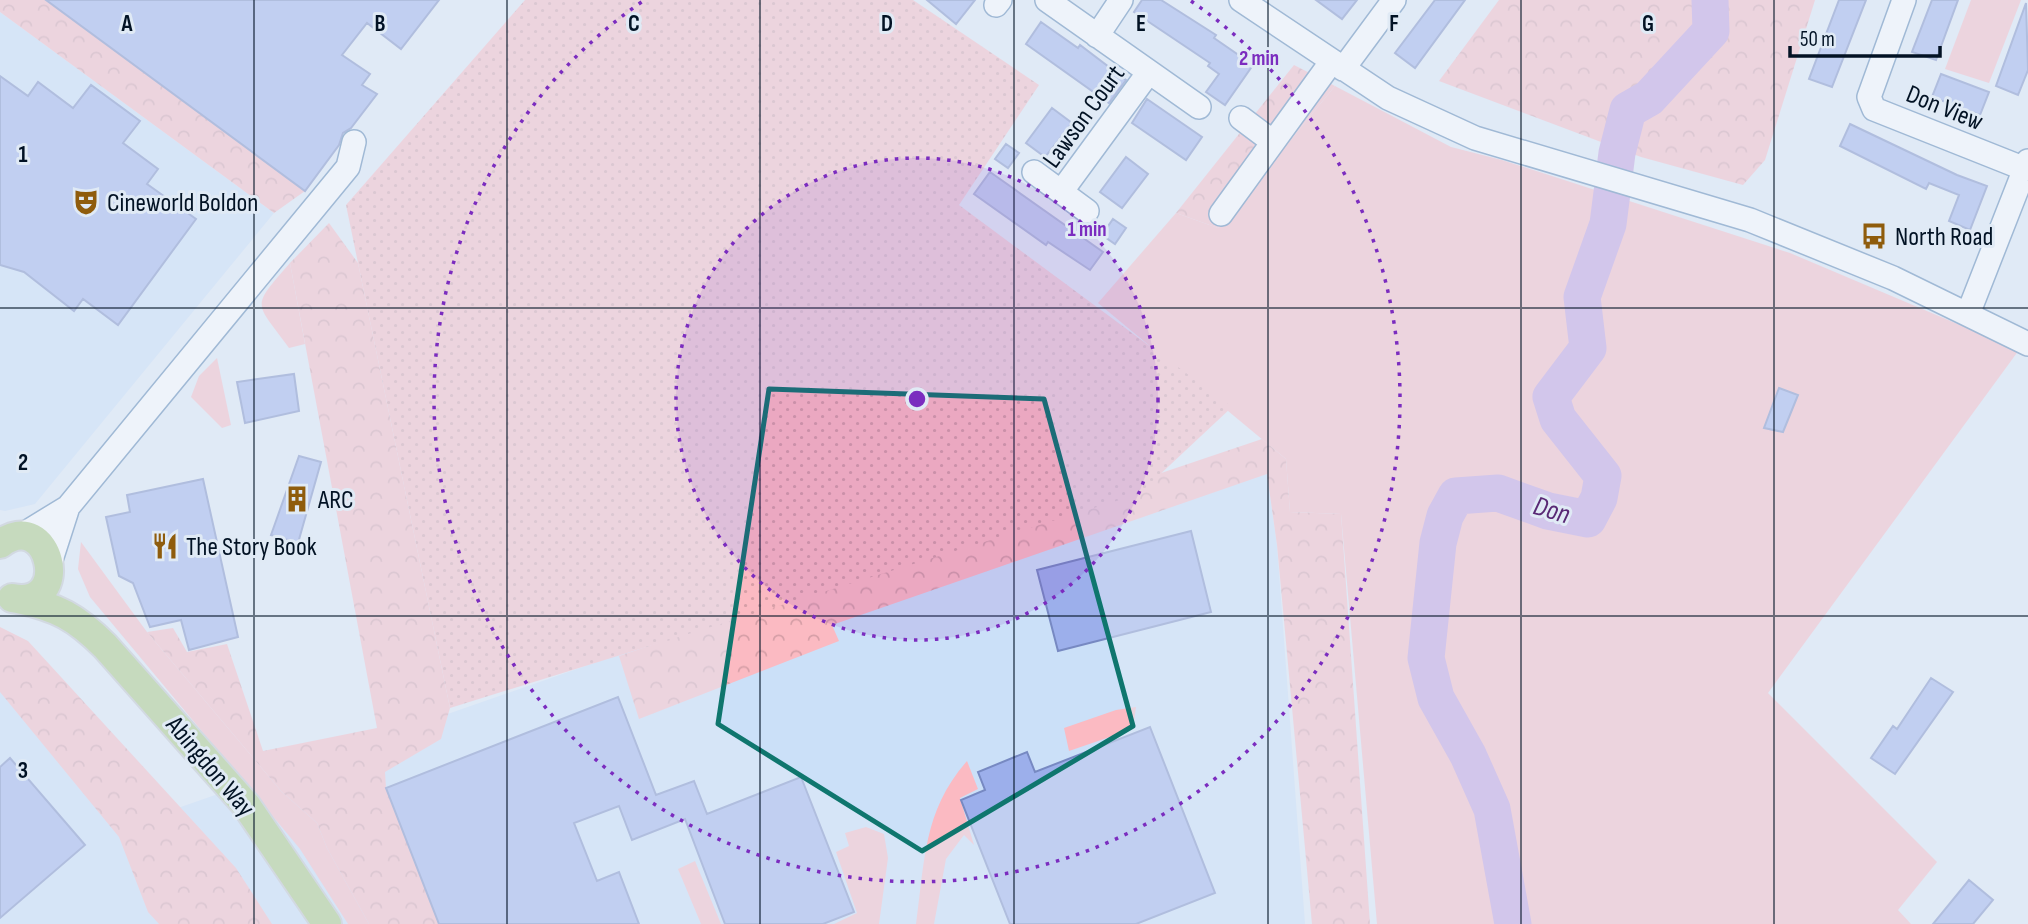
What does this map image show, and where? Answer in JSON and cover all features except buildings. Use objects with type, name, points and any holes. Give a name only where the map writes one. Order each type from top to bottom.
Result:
[{"type":"main road","name":"Abingdon Way","points":[[9,538],[36,541],[48,555],[50,565],[80,621],[175,721],[246,805],[327,924]]},
{"type":"main road","name":"Abingdon Way","points":[[9,596],[37,594],[44,586],[50,565]]},
{"type":"main road","name":"Abingdon Way","points":[[9,596],[38,603],[80,621]]},
{"type":"street","name":"Lawson Court","points":[[1047,0],[1199,107]]},
{"type":"street","name":"Lawson Court","points":[[1097,36],[1121,0]]},
{"type":"street","points":[[1241,0],[1388,98],[1475,138],[1750,220],[1894,278],[2028,344]]},
{"type":"street","points":[[1222,214],[1273,142],[1394,0]]},
{"type":"street","name":"Don View","points":[[1904,0],[1869,97],[1874,109],[2026,165]]},
{"type":"street","name":"Lawson Court","points":[[1061,192],[1149,72]]},
{"type":"street","points":[[1241,118],[1273,142]]},
{"type":"street","points":[[50,565],[68,507],[348,167],[354,142]]},
{"type":"street","points":[[1968,314],[2026,165]]},
{"type":"street","name":"Lawson Court","points":[[1034,172],[1087,211]]},
{"type":"street","points":[[9,538],[68,507]]},
{"type":"highlighted area","points":[[769,389],[1044,399],[1133,726],[922,851],[718,724]]},
{"type":"shaded area","points":[[0,12],[274,213],[35,504],[5,511],[0,510]]},
{"type":"shaded area","points":[[1267,474],[1277,545],[1305,924],[0,924],[0,687],[135,823],[614,656]]},
{"type":"green space","points":[[0,0],[46,0],[305,191],[274,213],[0,12]]},
{"type":"green space","points":[[525,0],[913,0],[1039,85],[959,205],[1232,407],[1139,494],[450,708],[346,205]]},
{"type":"green space","points":[[1499,0],[1815,0],[1765,160],[1743,185],[1641,157],[1439,81]]},
{"type":"green space","points":[[1971,0],[2021,0],[1989,83],[1945,69]]},
{"type":"green space","points":[[1294,65],[1335,86],[1218,228],[1176,213]]},
{"type":"green space","points":[[1335,86],[1451,147],[1502,160],[1790,253],[2019,350],[1768,693],[1937,862],[1898,910],[1911,924],[1377,924],[1341,514],[1290,512],[1286,459],[1098,303],[1176,213],[1218,228]]},
{"type":"green space","points":[[329,223],[358,263],[450,708],[441,739],[385,772],[386,788],[439,924],[369,924],[327,848],[317,823],[281,791],[147,632],[173,628],[187,652],[227,644],[263,751],[377,728],[290,263]]},
{"type":"green space","points":[[290,263],[305,344],[289,348],[269,321],[262,305],[268,289]]},
{"type":"green space","points":[[217,358],[231,425],[222,428],[191,397],[199,376]]},
{"type":"green space","points":[[1262,439],[1286,459],[1290,512],[1341,514],[1370,924],[1312,924],[1277,545],[1267,474],[832,625],[839,641],[639,719],[619,656]]},
{"type":"green space","points":[[81,542],[147,632],[281,791],[317,823],[327,848],[369,924],[348,924],[300,849],[90,597],[78,569]]},
{"type":"green space","points":[[0,627],[28,641],[236,868],[272,924],[159,924],[148,912],[119,837],[0,692]]},
{"type":"green space","points":[[1136,707],[1133,729],[1069,751],[1064,728],[1116,710]]},
{"type":"green space","points":[[967,761],[978,789],[960,798],[974,845],[964,835],[946,859],[934,924],[916,924],[924,858],[934,818],[953,780]]},
{"type":"green space","points":[[866,827],[884,834],[888,858],[879,924],[834,924],[857,913],[836,852],[849,846],[845,833]]},
{"type":"green space","points":[[695,861],[721,924],[701,924],[678,869]]},
{"type":"waterway","name":"Don","points":[[1513,924],[1492,809],[1468,755],[1436,698],[1426,658],[1438,543],[1445,516],[1456,496],[1498,493],[1548,511],[1588,519],[1599,498],[1603,476],[1558,419],[1551,397],[1588,348],[1582,297],[1608,224],[1617,153],[1628,110],[1649,98],[1711,31],[1710,0]]},
{"type":"place","name":"Cineworld Boldon","points":[[86,202]]},
{"type":"place","name":"North Road","points":[[1874,236]]},
{"type":"place","name":"ARC","points":[[297,499]]},
{"type":"place","name":"The Story Book","points":[[165,546]]}]
